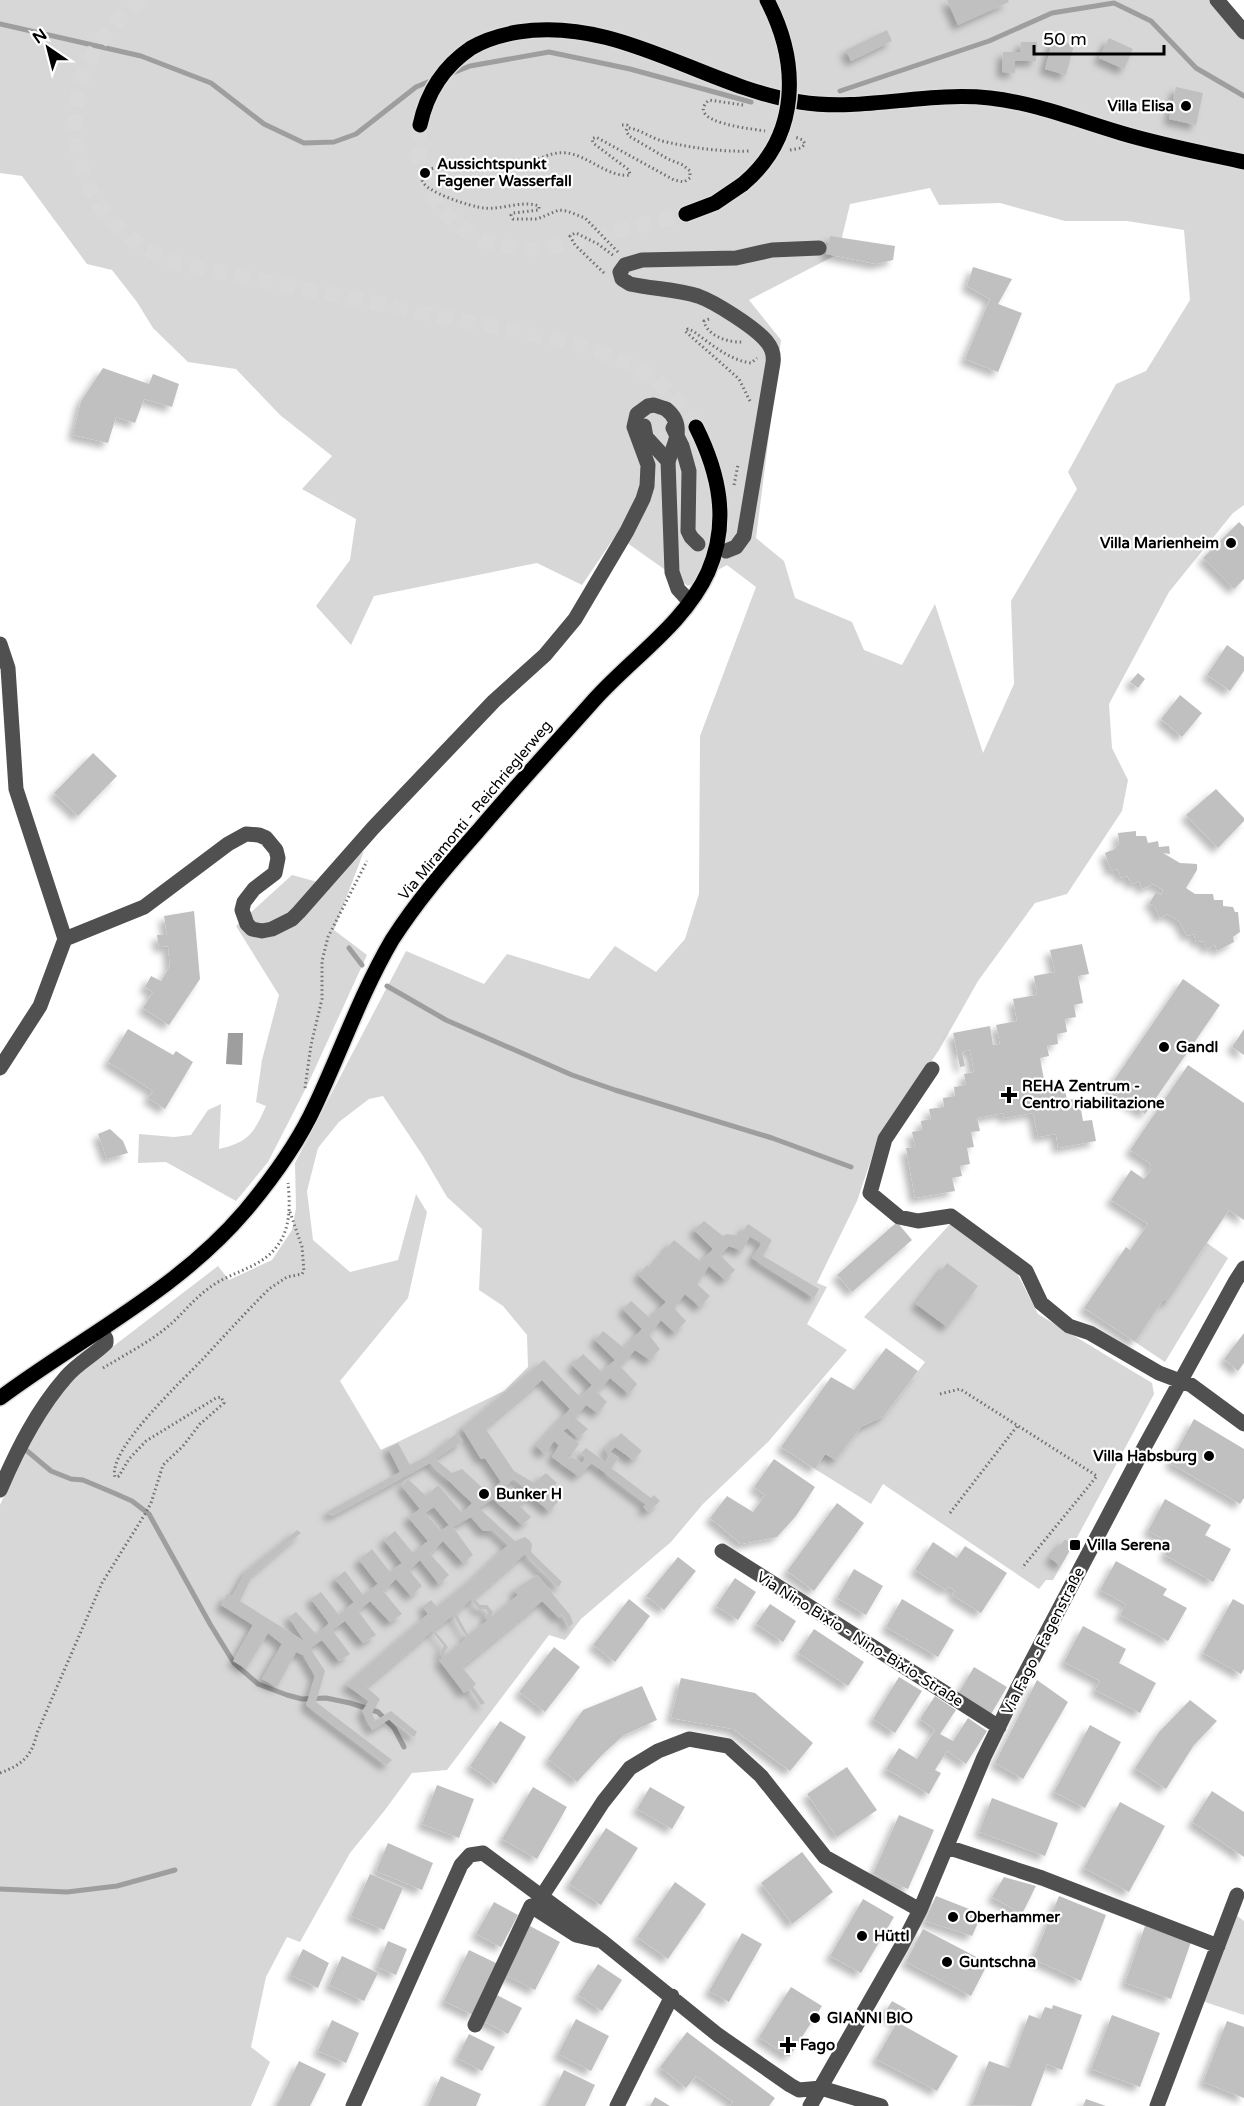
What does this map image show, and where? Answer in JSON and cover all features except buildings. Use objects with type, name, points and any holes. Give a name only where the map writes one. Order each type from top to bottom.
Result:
[{"type":"main road","points":[[686,214],[715,203],[743,184],[752,177],[776,146],[787,116],[790,92],[787,54],[767,0]]},
{"type":"main road","points":[[420,125],[428,98],[447,68],[468,50],[492,38],[533,30],[574,30],[627,43],[771,96],[821,105],[852,105],[954,96],[1006,100],[1153,142],[1244,162]]},
{"type":"main road","name":"Via Miramonti - Reichrieglerweg","points":[[0,1398],[157,1292],[216,1241],[245,1211],[294,1143],[314,1109],[367,987],[394,938],[414,908],[489,818],[602,691],[673,621],[689,601],[712,561],[720,512],[719,490],[714,469],[696,426]]},
{"type":"street","points":[[1216,0],[1244,32]]},
{"type":"street","points":[[726,551],[736,547],[744,536],[773,363],[771,349],[756,332],[710,301],[688,293],[630,284],[622,279],[620,272],[625,265],[642,260],[736,258],[772,250],[819,248]]},
{"type":"street","points":[[65,939],[144,907],[228,844],[246,834],[266,838],[276,850],[278,858],[274,873],[254,889],[244,902],[242,910],[247,924],[252,929],[262,931],[272,929],[299,912],[373,828],[465,730],[545,655],[587,601],[643,499],[647,486],[648,465],[634,427],[637,414],[648,406],[654,405],[666,409],[678,424],[675,444],[668,461],[672,572],[678,589],[689,601]]},
{"type":"street","points":[[668,461],[646,437],[644,431],[646,420],[654,415],[658,414],[668,420],[682,446],[689,471],[688,531],[698,544]]},
{"type":"street","points":[[0,644],[8,668],[16,789],[65,939],[40,1006],[0,1068]]},
{"type":"street","points":[[932,1069],[885,1139],[870,1193],[899,1216],[918,1221],[951,1216],[1026,1271],[1041,1303],[1069,1326],[1090,1333],[1160,1373],[1182,1381],[1244,1424]]},
{"type":"street","name":"Via Fago - Fagenstraße","points":[[810,2106],[901,1947],[920,1910],[984,1757],[999,1727],[1146,1444],[1234,1282],[1244,1268]]},
{"type":"street","points":[[0,1490],[19,1448],[65,1378],[84,1359],[106,1343],[101,1330]]},
{"type":"street","name":"Via Nino Bixio - Nino-Bixio-Straße","points":[[722,1551],[999,1727]]},
{"type":"street","points":[[542,1896],[603,1802],[630,1768],[658,1751],[689,1739],[728,1746],[761,1776],[825,1857],[920,1910]]},
{"type":"street","points":[[947,1847],[1042,1878],[1218,1946]]},
{"type":"street","points":[[353,2106],[460,1865],[470,1855],[483,1853],[603,1942],[718,2035],[790,2085],[799,2090],[821,2088],[881,2106]]},
{"type":"street","points":[[1157,2106],[1237,1895]]},
{"type":"street","points":[[475,2025],[531,1906],[576,1935],[603,1942]]},
{"type":"street","points":[[617,2106],[672,1996]]},
{"type":"path","points":[[709,100],[704,108],[707,116],[715,122],[768,132]]},
{"type":"path","points":[[622,125],[627,125],[649,137],[706,151],[755,151]]},
{"type":"path","points":[[622,256],[585,219],[577,214],[559,210],[537,219],[513,219],[511,215],[513,213],[539,210],[539,206],[524,204],[478,207],[432,191],[423,183],[422,176],[434,168],[519,166],[548,154],[562,152],[575,154],[619,174],[630,174],[629,170],[593,143],[592,139],[596,137],[674,180],[684,182],[690,178],[690,171],[683,165],[668,159],[629,136],[626,131],[630,128]]},
{"type":"path","points":[[784,151],[798,149],[805,144],[802,140],[791,137]]},
{"type":"path","points":[[606,275],[574,245],[570,236],[575,233],[598,244],[618,260]]},
{"type":"path","points":[[715,320],[708,318],[704,321],[710,332],[726,339],[745,341]]},
{"type":"path","points":[[753,411],[747,393],[739,380],[719,359],[685,331],[688,329],[726,354],[745,362],[754,361],[759,352]]},
{"type":"path","points":[[735,491],[735,477],[740,460]]},
{"type":"path","points":[[303,1097],[311,1045],[322,999],[322,961],[328,937],[368,859]]},
{"type":"path","points":[[100,1371],[150,1340],[173,1322],[193,1300],[216,1283],[268,1257],[284,1235],[289,1209],[287,1175]]},
{"type":"path","points":[[0,1773],[21,1762],[34,1747],[37,1732],[102,1583],[150,1505],[163,1465],[183,1446],[200,1424],[224,1403],[224,1400],[221,1397],[216,1398],[155,1434],[137,1449],[119,1476],[115,1477],[116,1466],[130,1438],[269,1289],[287,1277],[302,1274],[304,1271],[302,1246],[289,1209]]},
{"type":"path","points":[[940,1394],[960,1389],[1097,1476],[1022,1568]]},
{"type":"path","points":[[950,1513],[1018,1425]]},
{"type":"shaded area","points":[[0,0],[1224,0],[1244,22],[1244,505],[1233,513],[1169,592],[1109,704],[1112,748],[1128,780],[1122,811],[1067,894],[1035,903],[978,981],[939,1050],[877,1142],[857,1201],[817,1283],[827,1287],[807,1324],[847,1350],[768,1442],[703,1504],[671,1542],[581,1619],[565,1640],[549,1635],[447,1770],[412,1773],[350,1853],[300,1942],[287,1937],[266,1977],[251,2047],[270,2062],[251,2106],[0,2106],[0,1505],[46,1414],[58,1397],[85,1368],[218,1266],[229,1280],[272,1260],[292,1230],[296,1208],[295,1163],[406,951],[484,984],[507,954],[589,979],[615,946],[656,972],[685,939],[699,894],[700,736],[756,587],[727,565],[688,586],[616,535],[582,585],[537,563],[374,596],[351,645],[316,606],[350,560],[356,519],[302,489],[332,456],[280,415],[236,369],[188,362],[153,328],[137,302],[112,270],[87,264],[22,176],[0,173]],"holes":[[[930,188],[939,205],[1000,203],[1065,221],[1127,221],[1184,230],[1190,300],[1146,371],[1116,384],[1068,472],[1077,489],[1011,601],[1014,684],[983,753],[935,604],[902,665],[864,650],[852,622],[795,598],[784,561],[756,538],[781,340],[749,300],[838,254],[850,204]],[[383,1096],[447,1197],[482,1229],[479,1290],[503,1306],[527,1335],[528,1367],[504,1391],[381,1450],[340,1381],[408,1298],[427,1212],[416,1194],[398,1260],[350,1272],[313,1240],[307,1191],[318,1148],[339,1122],[369,1099]]]},
{"type":"shaded area","points":[[364,851],[334,930],[367,955],[307,1086],[268,1162],[236,1201],[166,1162],[138,1163],[139,1134],[174,1137],[191,1135],[208,1110],[221,1104],[219,1149],[237,1143],[254,1130],[266,1106],[256,1102],[262,1060],[279,995],[236,926],[292,875],[321,883]]},
{"type":"shaded area","points":[[228,1033],[243,1033],[242,1065],[226,1064]]},
{"type":"shaded area","points":[[952,1222],[1015,1269],[1038,1314],[1152,1383],[1154,1394],[1073,1545],[1065,1539],[1051,1558],[1061,1566],[1053,1580],[1046,1580],[1039,1589],[883,1484],[871,1504],[815,1469],[825,1454],[836,1460],[861,1427],[884,1416],[925,1362],[864,1317]]},
{"type":"shaded area","points":[[1207,1243],[1228,1258],[1165,1362],[1135,1342],[1164,1299],[1167,1301]]},
{"type":"shaded area","points":[[1236,1915],[1244,1921],[1244,2015],[1202,2001]]},
{"type":"waterway","points":[[840,91],[989,41],[1052,13],[1114,3],[1151,21],[1196,68],[1244,96]]},
{"type":"waterway","points":[[0,24],[141,56],[211,83],[264,124],[304,143],[334,142],[356,134],[416,87],[435,79]]},
{"type":"waterway","points":[[450,74],[470,66],[549,52],[630,69],[751,102]]},
{"type":"waterway","points":[[349,948],[362,965]]},
{"type":"waterway","points":[[387,986],[446,1020],[572,1075],[772,1138],[851,1167]]},
{"type":"waterway","points":[[26,1450],[51,1471],[71,1479],[83,1480],[114,1493],[132,1501],[149,1514],[234,1663],[258,1684],[302,1699],[326,1698],[378,1712],[394,1728],[404,1747]]},
{"type":"waterway","points":[[0,1889],[67,1892],[117,1886],[175,1870]]},
{"type":"tunnel","points":[[143,0],[119,20],[99,43],[86,69],[78,98],[75,127],[79,157],[89,186],[112,222],[129,237],[149,250],[180,264],[570,342],[609,355],[626,362],[657,381],[684,408],[696,427]]},
{"type":"tunnel","points":[[420,125],[419,153],[425,179],[436,201],[452,220],[472,234],[496,244],[522,249],[550,248],[686,214]]},
{"type":"place","name":"Villa Elisa","points":[[1186,106]]},
{"type":"place","name":"Aussichtspunkt Fagener Wasserfall","points":[[425,173]]},
{"type":"place","name":"Villa Marienheim","points":[[1231,543]]},
{"type":"place","name":"Gandl","points":[[1164,1047]]},
{"type":"place","name":"REHA Zentrum - Centro riabilitazione","points":[[1009,1095]]},
{"type":"place","name":"Villa Habsburg","points":[[1209,1456]]},
{"type":"place","name":"Bunker H","points":[[484,1494]]},
{"type":"place","name":"Villa Serena","points":[[1075,1545]]},
{"type":"place","name":"Oberhammer","points":[[953,1917]]},
{"type":"place","name":"Hüttl","points":[[862,1936]]},
{"type":"place","name":"Guntschna","points":[[947,1962]]},
{"type":"place","name":"GIANNI BIO","points":[[815,2018]]},
{"type":"place","name":"Fago","points":[[788,2045]]}]
